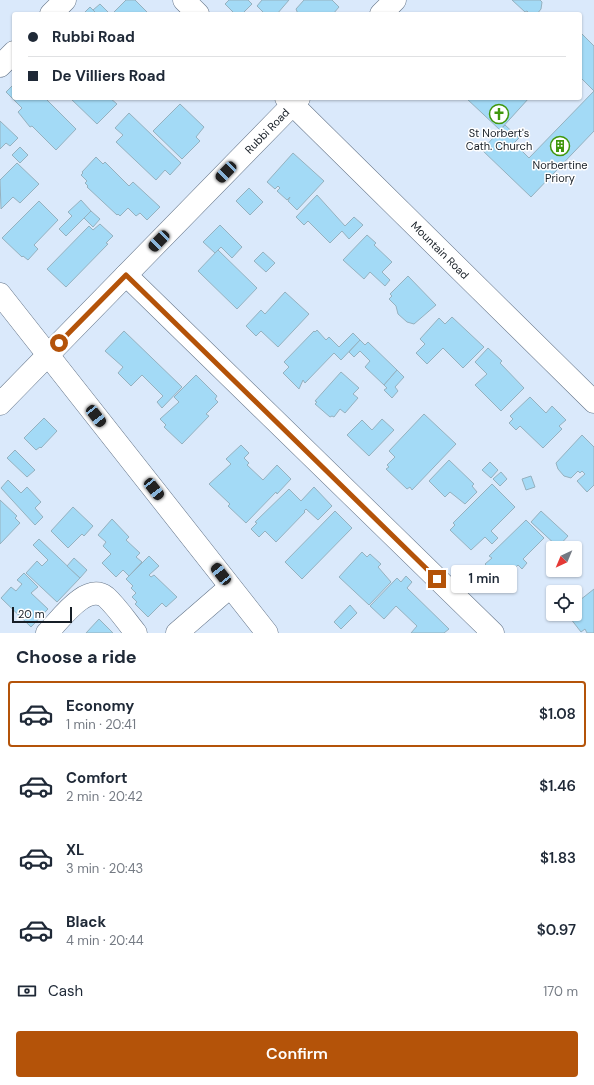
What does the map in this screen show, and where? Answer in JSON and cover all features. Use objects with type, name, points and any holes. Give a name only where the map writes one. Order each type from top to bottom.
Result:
[{"type":"street","points":[[53,12],[65,0]]},
{"type":"street","points":[[184,0],[196,12]]},
{"type":"street","points":[[383,12],[395,0]]},
{"type":"street","points":[[0,66],[12,54]]},
{"type":"street","name":"Rubbi Road","points":[[0,404],[126,275],[292,100]]},
{"type":"street","name":"Mountain Road","points":[[292,100],[594,402]]},
{"type":"street","points":[[126,275],[492,633]]},
{"type":"street","points":[[0,294],[267,633]]},
{"type":"street","points":[[177,633],[230,587]]},
{"type":"street","points":[[47,633],[80,598],[90,594],[99,594],[106,598],[136,633]]},
{"type":"building","points":[[126,0],[135,0],[147,12],[114,12]]},
{"type":"building","points":[[229,0],[248,0],[252,4],[244,12],[233,12],[225,4]]},
{"type":"building","points":[[262,0],[289,0],[279,12],[263,12],[257,6]]},
{"type":"building","points":[[304,0],[332,0],[339,7],[335,12],[297,12],[296,9]]},
{"type":"building","points":[[512,0],[540,0],[542,2],[541,9],[539,12],[525,12]]},
{"type":"building","points":[[100,4],[108,12],[95,12],[93,10]]},
{"type":"building","points":[[90,7],[95,12],[85,12]]},
{"type":"building","points":[[582,34],[594,46],[594,91],[582,79]]},
{"type":"building","points":[[12,86],[12,98],[6,92]]},
{"type":"building","name":"Norbertine Priory","points":[[594,91],[594,131],[531,197],[482,150],[505,125],[519,138],[514,143],[529,158]]},
{"type":"building","points":[[14,100],[47,100],[76,129],[56,150],[32,126],[30,127],[18,112],[22,108]]},
{"type":"building","points":[[72,100],[112,100],[117,104],[97,124]]},
{"type":"building","name":"St Norbert's Cath. Church","points":[[468,100],[527,100],[500,130]]},
{"type":"building","points":[[180,104],[204,127],[196,137],[200,141],[182,159],[153,131]]},
{"type":"building","points":[[129,113],[181,163],[170,175],[165,170],[156,180],[116,142],[123,135],[115,128]]},
{"type":"building","points":[[0,121],[18,138],[10,146],[6,143],[0,149]]},
{"type":"building","points":[[20,147],[28,155],[20,163],[12,155]]},
{"type":"building","points":[[293,153],[324,181],[297,210],[288,201],[290,197],[287,200],[277,191],[280,188],[278,186],[275,189],[267,182]]},
{"type":"building","points":[[96,157],[103,164],[105,162],[129,186],[133,182],[160,207],[147,220],[140,213],[136,216],[128,208],[120,216],[118,214],[117,215],[87,187],[88,186],[85,183],[87,181],[81,175]]},
{"type":"building","points":[[17,163],[39,184],[20,203],[13,197],[1,209],[0,180]]},
{"type":"building","points":[[249,188],[263,202],[250,215],[236,201]]},
{"type":"building","points":[[317,195],[345,226],[354,217],[363,225],[349,239],[342,231],[330,243],[308,221],[304,225],[296,217]]},
{"type":"building","points":[[81,200],[91,211],[66,236],[59,229],[72,216],[68,212]]},
{"type":"building","points":[[39,201],[58,220],[34,245],[38,249],[28,260],[23,256],[22,257],[2,238]]},
{"type":"building","points":[[91,211],[100,219],[93,227],[84,218]]},
{"type":"building","points":[[100,224],[113,236],[106,243],[108,244],[66,287],[47,269],[89,226],[93,230]]},
{"type":"building","points":[[220,225],[242,247],[232,258],[221,247],[215,253],[203,242]]},
{"type":"building","points":[[367,235],[376,243],[374,245],[392,262],[382,272],[390,280],[385,286],[370,272],[364,279],[343,260]]},
{"type":"building","points":[[218,250],[257,288],[237,309],[198,271]]},
{"type":"building","points":[[263,252],[275,263],[266,272],[254,261]]},
{"type":"building","points":[[408,276],[436,305],[414,324],[407,322],[398,314],[396,306],[389,299],[392,296],[390,294]]},
{"type":"building","points":[[285,292],[309,314],[278,347],[261,331],[256,336],[246,326],[261,310],[265,314]]},
{"type":"building","points":[[452,317],[484,347],[463,368],[443,348],[427,364],[416,353],[425,344],[420,339],[439,318],[445,324]]},
{"type":"building","points":[[317,330],[326,340],[329,337],[339,347],[353,333],[360,340],[341,360],[334,353],[305,383],[303,380],[299,389],[283,373],[289,367],[284,362],[314,331],[315,332]]},
{"type":"building","points":[[124,331],[182,387],[162,408],[157,402],[163,396],[142,375],[131,386],[118,373],[123,367],[105,351]]},
{"type":"building","points":[[360,340],[365,345],[368,342],[397,370],[384,385],[365,367],[370,361],[360,351],[354,357],[349,352]]},
{"type":"building","points":[[488,348],[502,361],[500,363],[524,388],[501,411],[475,385],[487,374],[475,362]]},
{"type":"building","points":[[397,370],[404,377],[395,387],[398,391],[392,398],[384,390],[387,388],[384,385]]},
{"type":"building","points":[[341,372],[359,388],[353,394],[358,398],[345,413],[340,409],[334,417],[330,417],[315,404],[317,402],[315,401]]},
{"type":"building","points":[[196,375],[217,396],[215,399],[218,402],[206,414],[209,416],[182,444],[164,427],[166,425],[160,419],[179,402],[174,397]]},
{"type":"building","points":[[530,397],[546,413],[552,406],[566,420],[559,426],[562,429],[543,448],[520,426],[516,430],[509,423],[513,419],[510,416]]},
{"type":"building","points":[[424,414],[456,444],[412,490],[410,487],[407,489],[386,469],[389,467],[387,465],[395,457],[389,451]]},
{"type":"building","points":[[44,418],[57,431],[41,448],[40,447],[36,450],[24,438]]},
{"type":"building","points":[[382,419],[394,430],[369,456],[347,435],[362,420],[372,430]]},
{"type":"building","points":[[582,435],[594,447],[594,485],[587,492],[577,481],[585,474],[582,471],[580,473],[578,471],[571,478],[564,476],[558,469],[556,463]]},
{"type":"building","points":[[241,445],[249,453],[244,458],[249,463],[247,465],[263,480],[277,465],[291,479],[246,523],[228,506],[230,504],[209,484],[231,464],[226,459]]},
{"type":"building","points":[[15,450],[35,470],[27,477],[7,458]]},
{"type":"building","points":[[449,460],[474,484],[472,486],[477,492],[465,504],[450,492],[445,497],[429,481]]},
{"type":"building","points":[[490,462],[498,470],[491,478],[482,470]]},
{"type":"building","points":[[501,472],[507,479],[500,486],[493,479]]},
{"type":"building","points":[[531,476],[535,487],[526,490],[522,479]]},
{"type":"building","points":[[8,480],[21,493],[27,487],[41,502],[35,508],[43,517],[35,525],[1,488]]},
{"type":"building","points":[[492,484],[515,507],[491,531],[498,538],[492,544],[485,537],[471,550],[450,530],[455,525],[453,523]]},
{"type":"building","points":[[314,487],[332,506],[318,520],[306,509],[304,511],[305,512],[276,542],[265,531],[259,537],[251,529],[257,523],[255,522],[289,489],[301,501]]},
{"type":"building","points":[[0,500],[17,516],[15,518],[20,523],[0,544]]},
{"type":"building","points":[[73,507],[93,526],[84,536],[82,534],[68,548],[51,531]]},
{"type":"building","points":[[335,511],[352,528],[302,579],[285,562]]},
{"type":"building","points":[[541,511],[568,536],[563,541],[552,541],[531,522]]},
{"type":"building","points":[[112,519],[129,537],[126,540],[140,553],[136,557],[142,562],[129,576],[123,570],[116,577],[102,563],[111,554],[103,546],[106,542],[98,535]]},
{"type":"building","points":[[526,520],[544,538],[523,559],[527,563],[522,569],[518,565],[508,575],[506,573],[500,579],[485,564],[492,558],[489,556]]},
{"type":"building","points":[[39,539],[80,578],[57,602],[26,573],[37,561],[42,566],[48,560],[33,545]]},
{"type":"building","points":[[362,552],[367,557],[370,554],[381,564],[378,567],[391,582],[369,605],[339,577]]},
{"type":"building","points":[[149,556],[159,566],[149,575],[151,577],[154,575],[177,597],[166,607],[162,603],[148,617],[135,604],[137,602],[132,597],[136,593],[131,588],[133,586],[126,579]]},
{"type":"building","points":[[74,558],[87,570],[80,578],[67,566]]},
{"type":"building","points":[[24,573],[38,587],[31,593],[48,609],[31,627],[1,598],[11,587],[16,591],[22,584],[17,580]]},
{"type":"building","points":[[406,576],[412,582],[407,588],[449,629],[444,633],[411,633],[417,626],[396,606],[384,619],[370,606],[397,578],[401,582]]},
{"type":"building","points":[[594,589],[594,633],[587,633],[585,629],[581,632],[572,621],[582,621],[582,598]]},
{"type":"building","points":[[350,605],[357,613],[341,629],[334,622]]},
{"type":"building","points":[[99,619],[113,633],[86,633]]},
{"type":"place","name":"St Norbert's Cath. Church","points":[[499,114]]},
{"type":"place","name":"Norbertine Priory","points":[[560,146]]},
{"type":"route","points":[[59,343],[126,275],[437,579]]}]
